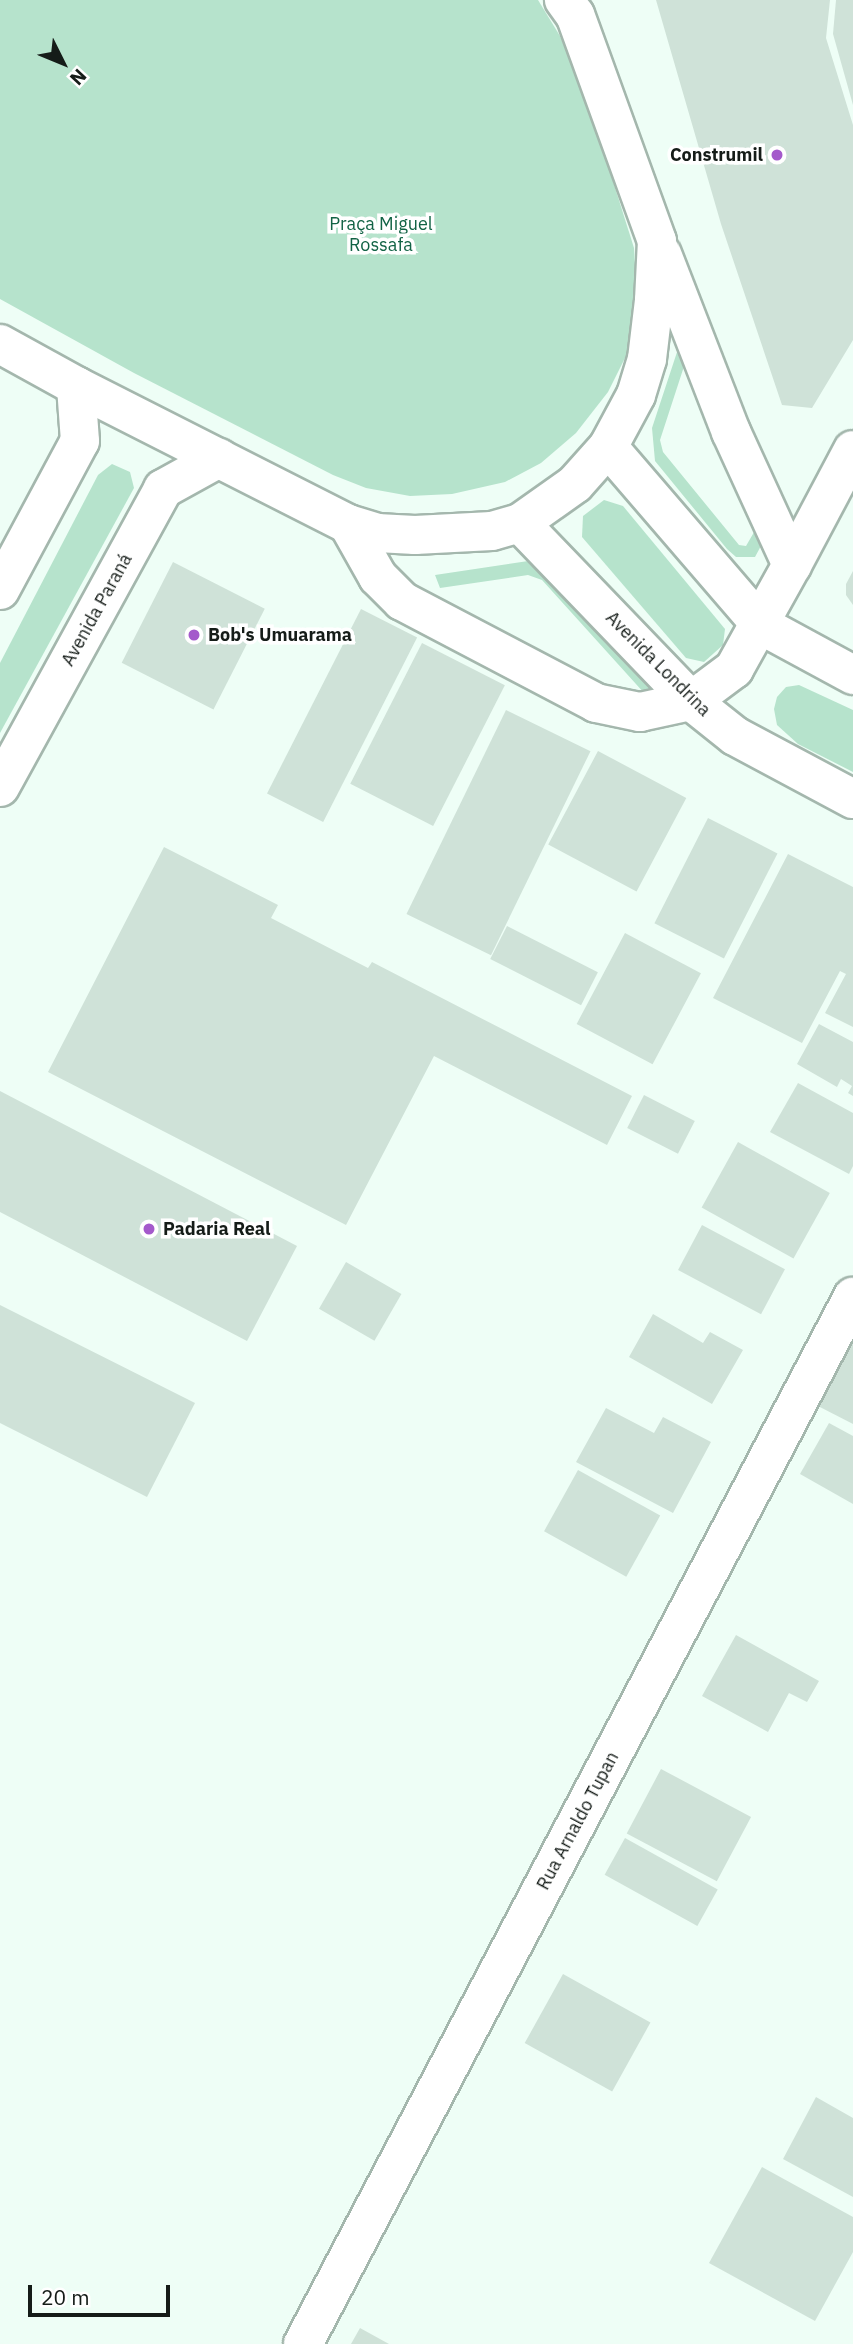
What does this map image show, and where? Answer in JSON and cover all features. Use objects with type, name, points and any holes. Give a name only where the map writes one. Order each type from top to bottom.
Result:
[{"type":"main road","points":[[570,5],[731,432],[792,565]]},
{"type":"main road","points":[[0,344],[76,386],[348,524],[377,533],[415,536],[479,532],[520,523],[575,484],[608,447],[636,396],[647,359],[657,241]]},
{"type":"main road","points":[[0,590],[80,441],[76,386]]},
{"type":"main road","points":[[608,447],[761,625],[853,675]]},
{"type":"main road","points":[[348,524],[378,577],[402,601],[596,704],[639,712],[691,701],[734,669],[761,625],[853,450]]},
{"type":"main road","name":"Avenida Paraná","points":[[0,787],[163,489],[219,458]]},
{"type":"main road","name":"Avenida Londrina","points":[[520,523],[691,701],[735,736],[853,799]]},
{"type":"main road","name":"Rua Arnaldo Tupan","points":[[303,2344],[853,1297]]},
{"type":"green space","name":"Praça Miguel Rossafa","points":[[0,0],[538,0],[560,36],[590,108],[634,248],[638,306],[629,350],[608,392],[576,433],[541,463],[505,482],[452,494],[410,496],[366,488],[333,475],[134,373],[0,299]]},
{"type":"green space","points":[[680,343],[690,348],[660,440],[663,452],[739,545],[746,546],[757,527],[769,531],[755,557],[736,557],[727,549],[655,461],[652,428]]},
{"type":"green space","points":[[112,464],[130,472],[134,488],[0,733],[0,663],[98,475]]},
{"type":"green space","points":[[604,500],[623,506],[725,629],[723,645],[704,662],[686,658],[582,537],[583,516]]},
{"type":"green space","points":[[535,560],[657,684],[645,694],[542,580],[528,575],[440,588],[435,575]]},
{"type":"green space","points":[[799,685],[853,710],[853,772],[798,744],[777,725],[774,709],[777,697],[786,687]]},
{"type":"building","points":[[656,0],[830,0],[826,38],[853,125],[853,340],[812,408],[782,405],[721,224]]},
{"type":"building","points":[[836,0],[853,0],[853,105],[833,34]]},
{"type":"building","name":"Bob's Umuarama","points":[[173,562],[265,609],[213,709],[122,663]]},
{"type":"building","points":[[853,571],[853,605],[846,595],[846,584]]},
{"type":"building","points":[[361,609],[417,638],[323,822],[267,793]]},
{"type":"building","points":[[422,643],[505,685],[433,826],[350,784]]},
{"type":"building","points":[[506,710],[590,751],[491,955],[406,914]]},
{"type":"building","points":[[598,751],[686,798],[637,892],[548,845]]},
{"type":"building","points":[[708,818],[777,853],[724,959],[654,923]]},
{"type":"building","points":[[164,847],[278,905],[271,918],[368,968],[372,962],[632,1096],[607,1145],[434,1056],[346,1225],[48,1072]]},
{"type":"building","points":[[788,854],[853,887],[853,1027],[825,1013],[846,974],[840,971],[802,1043],[713,998]]},
{"type":"building","points":[[507,926],[598,972],[581,1005],[490,959]]},
{"type":"building","points":[[625,933],[701,973],[653,1064],[577,1024]]},
{"type":"building","points":[[819,1024],[853,1042],[853,1096],[848,1093],[852,1086],[841,1079],[837,1087],[797,1064]]},
{"type":"building","points":[[798,1083],[853,1113],[853,1166],[849,1174],[770,1132]]},
{"type":"building","name":"Padaria Real","points":[[0,1091],[297,1246],[247,1341],[0,1212]]},
{"type":"building","points":[[644,1095],[695,1121],[678,1154],[627,1128]]},
{"type":"building","points":[[738,1142],[830,1193],[793,1259],[702,1208]]},
{"type":"building","points":[[702,1225],[785,1269],[761,1314],[678,1270]]},
{"type":"building","points":[[346,1262],[401,1294],[374,1341],[319,1309]]},
{"type":"building","points":[[0,1305],[195,1403],[147,1497],[0,1423]]},
{"type":"building","points":[[653,1314],[703,1343],[710,1332],[743,1350],[712,1404],[629,1357]]},
{"type":"building","points":[[853,1334],[853,1424],[816,1405]]},
{"type":"building","points":[[606,1408],[654,1433],[663,1417],[711,1442],[673,1513],[576,1462]]},
{"type":"building","points":[[829,1423],[853,1436],[853,1504],[800,1474]]},
{"type":"building","points":[[578,1470],[660,1516],[626,1577],[544,1531]]},
{"type":"building","points":[[736,1635],[819,1681],[807,1702],[789,1693],[768,1732],[702,1696]]},
{"type":"building","points":[[661,1769],[751,1817],[717,1881],[627,1833]]},
{"type":"building","points":[[625,1838],[718,1889],[697,1926],[605,1875]]},
{"type":"building","points":[[563,1974],[650,2022],[612,2092],[525,2043]]},
{"type":"building","points":[[816,2097],[853,2118],[853,2197],[783,2159]]},
{"type":"building","points":[[762,2167],[853,2217],[853,2252],[815,2321],[709,2263]]},
{"type":"building","points":[[360,2328],[389,2344],[351,2344]]},
{"type":"place","name":"Construmil","points":[[777,155]]},
{"type":"place","name":"Bob's Umuarama","points":[[194,635]]},
{"type":"place","name":"Padaria Real","points":[[149,1229]]}]
